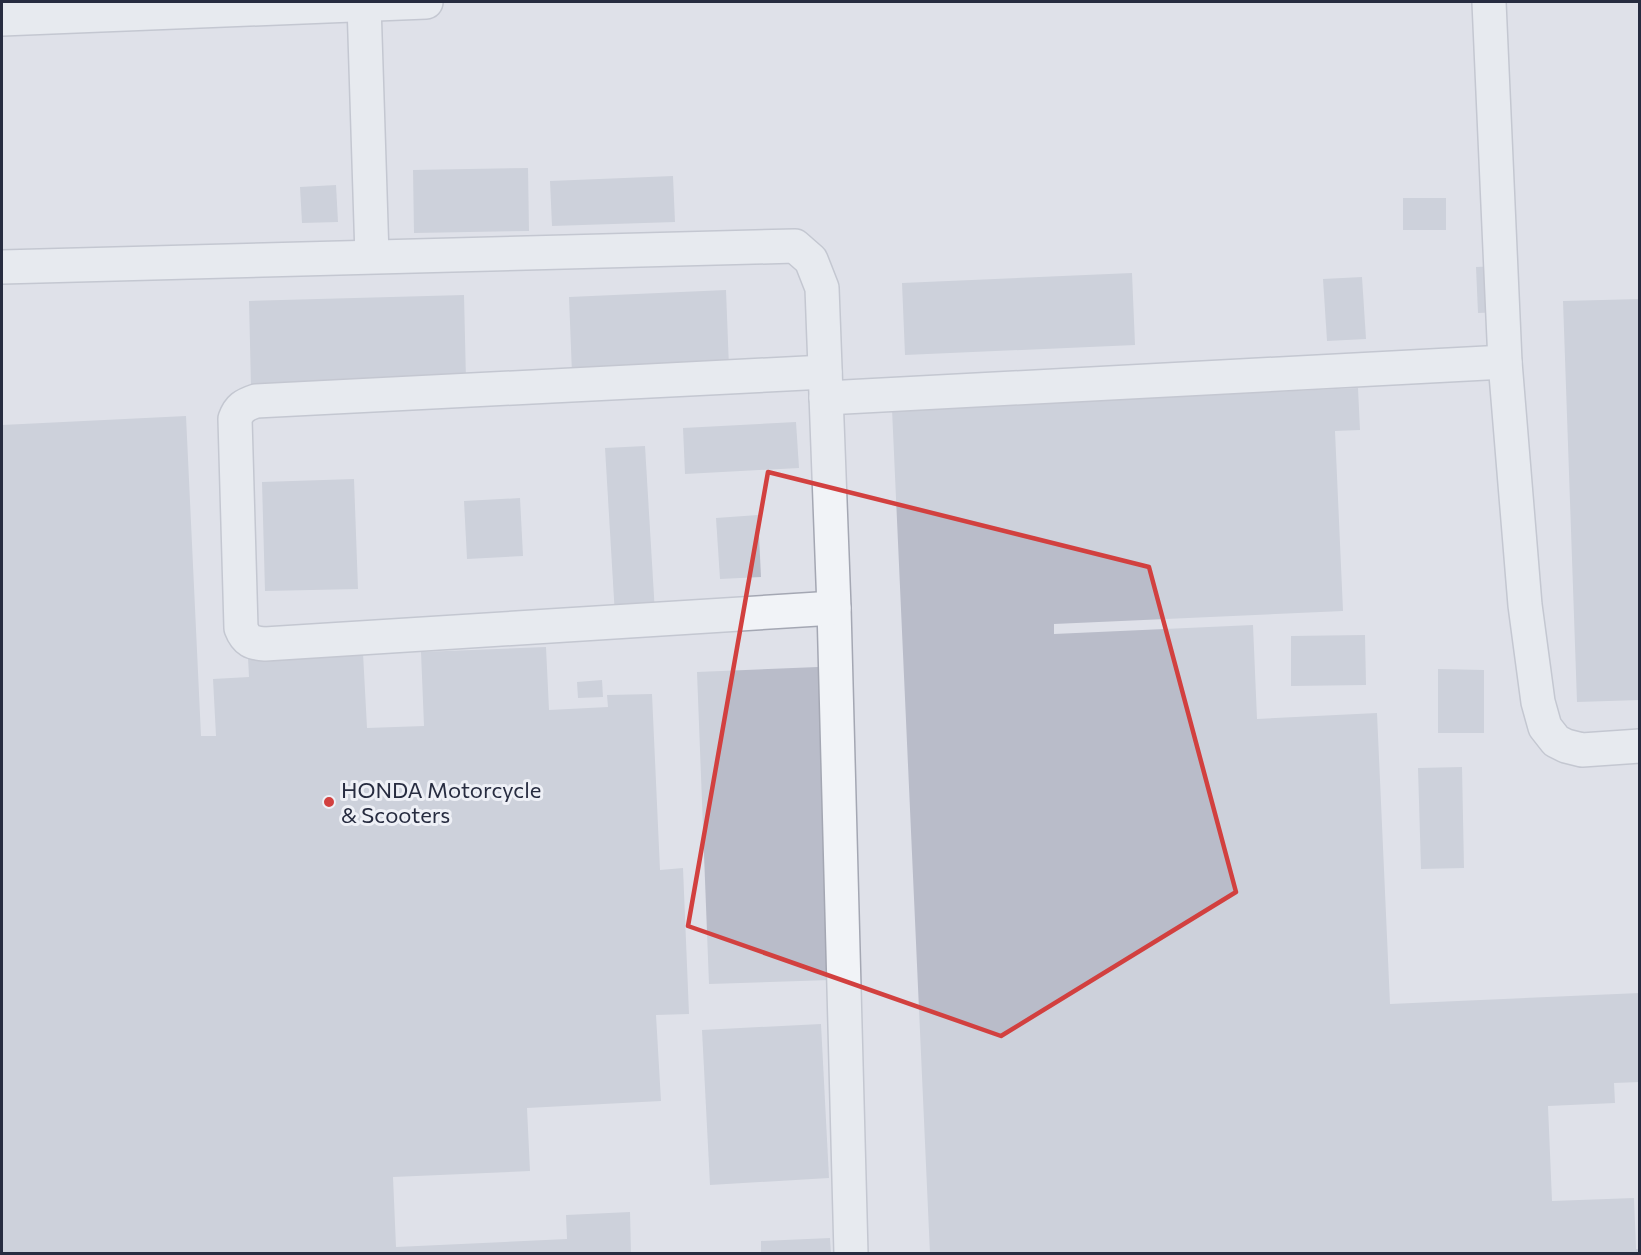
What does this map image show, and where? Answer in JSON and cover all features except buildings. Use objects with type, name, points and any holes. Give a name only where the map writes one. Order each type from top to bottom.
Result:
[{"type":"street","points":[[2,19],[426,2]]},
{"type":"street","points":[[1489,2],[1505,362],[1525,605],[1538,702],[1545,727],[1556,741],[1566,746],[1582,750],[1640,746]]},
{"type":"street","points":[[364,4],[372,256]]},
{"type":"street","points":[[2,267],[795,246],[811,260],[822,288],[826,385],[851,1254]]},
{"type":"street","points":[[834,608],[252,643],[245,637],[241,628],[240,616],[235,419],[245,404],[255,401],[826,385],[1505,362]]},
{"type":"highlighted area","points":[[768,472],[1149,567],[1236,892],[1001,1036],[688,926]]},
{"type":"place","name":"HONDA Motorcycle & Scooters","points":[[329,802]]}]
